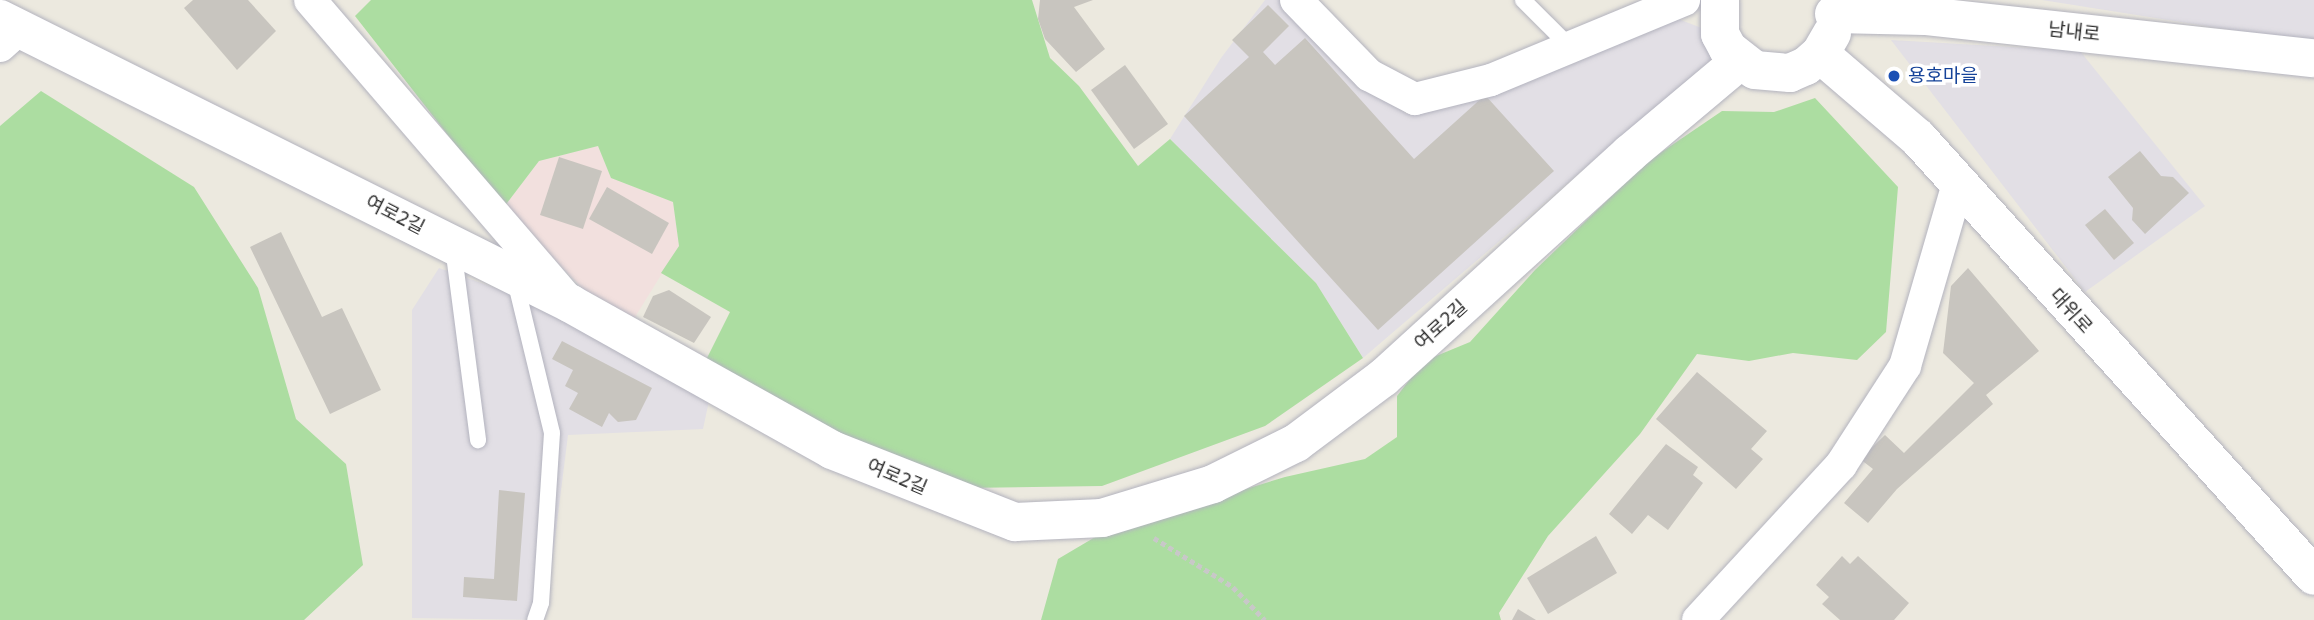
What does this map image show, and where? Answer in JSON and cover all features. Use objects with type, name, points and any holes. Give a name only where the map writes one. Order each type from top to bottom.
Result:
[{"type":"street","points":[[1296,0],[1369,75],[1415,99],[1491,80],[1684,0]]},
{"type":"street","points":[[1720,0],[1720,34],[1740,61],[1755,70],[1790,73],[1820,54],[1828,43],[1833,7]]},
{"type":"street","points":[[327,6],[571,304]]},
{"type":"street","name":"남내로","points":[[1833,7],[2314,58]]},
{"type":"street","name":"여로2길","points":[[7,31],[514,274],[832,450],[964,505],[1015,522],[1102,519],[1213,484],[1296,443],[1383,378],[1629,155],[1740,61]]},
{"type":"street","name":"대위로","points":[[1820,54],[1918,138],[2314,576]]},
{"type":"street","points":[[1698,620],[1841,465],[1905,366],[1958,184]]},
{"type":"lane","points":[[1523,0],[1568,46]]},
{"type":"lane","points":[[453,244],[478,440]]},
{"type":"lane","points":[[514,274],[552,433],[541,603],[535,620]]},
{"type":"path","points":[[1120,513],[1233,587],[1265,620]]},
{"type":"shaded area","points":[[1265,0],[1282,0],[1406,114],[1535,73],[1676,18],[1704,29],[1712,59],[1363,358],[1316,283],[1170,139],[1221,58]]},
{"type":"shaded area","points":[[2042,0],[2314,0],[2314,43]]},
{"type":"shaded area","points":[[1891,40],[2080,51],[2205,206],[2085,292]]},
{"type":"shaded area","points":[[598,146],[611,178],[673,202],[679,246],[632,322],[584,290],[504,207],[539,161]]},
{"type":"shaded area","points":[[439,268],[535,302],[710,396],[703,429],[568,435],[545,618],[540,620],[412,618],[412,310]]},
{"type":"green space","points":[[371,0],[1032,0],[1050,58],[1079,86],[1138,166],[1170,139],[1316,283],[1363,358],[1265,426],[1102,486],[963,488],[864,447],[705,362],[730,312],[661,273],[679,246],[673,202],[611,178],[598,146],[539,161],[504,207],[355,16]]},
{"type":"green space","points":[[41,91],[194,187],[258,288],[296,419],[346,464],[363,565],[304,620],[0,620],[0,126]]},
{"type":"green space","points":[[1815,98],[1898,187],[1886,332],[1857,360],[1793,353],[1749,361],[1697,354],[1640,434],[1548,536],[1499,613],[1501,620],[1041,620],[1058,559],[1102,533],[1285,477],[1365,459],[1397,437],[1397,396],[1424,361],[1470,342],[1535,270],[1647,162],[1722,111],[1774,112]]},
{"type":"building","points":[[193,0],[248,0],[276,31],[237,70],[184,8]]},
{"type":"building","points":[[1040,0],[1093,0],[1074,7],[1105,49],[1076,72],[1045,39],[1038,19]]},
{"type":"building","points":[[1268,5],[1289,26],[1263,52],[1275,65],[1305,38],[1414,159],[1485,95],[1554,171],[1378,330],[1184,116],[1249,57],[1232,40]]},
{"type":"building","points":[[1125,65],[1168,124],[1134,149],[1091,90]]},
{"type":"building","points":[[2140,151],[2161,176],[2173,177],[2189,193],[2145,234],[2132,220],[2133,208],[2108,177]]},
{"type":"building","points":[[559,157],[602,171],[583,229],[540,215]]},
{"type":"building","points":[[607,187],[669,223],[652,254],[589,219]]},
{"type":"building","points":[[2105,209],[2134,243],[2114,260],[2085,225]]},
{"type":"building","points":[[281,232],[322,317],[342,308],[381,390],[330,414],[250,247]]},
{"type":"building","points":[[1968,268],[2039,351],[1986,395],[1993,404],[1897,489],[1868,523],[1844,503],[1873,469],[1860,459],[1885,435],[1904,453],[1974,383],[1943,353],[1951,286]]},
{"type":"building","points":[[669,290],[711,317],[694,343],[643,317],[653,296]]},
{"type":"building","points":[[562,341],[652,388],[636,420],[618,422],[609,413],[602,427],[569,409],[578,393],[565,386],[573,370],[552,359]]},
{"type":"building","points":[[1697,372],[1767,431],[1751,449],[1763,459],[1736,489],[1656,419]]},
{"type":"building","points":[[1666,444],[1698,467],[1693,475],[1703,483],[1668,530],[1648,515],[1632,534],[1609,514]]},
{"type":"building","points":[[499,490],[525,493],[517,601],[463,597],[464,577],[494,579]]},
{"type":"building","points":[[1596,536],[1617,573],[1548,614],[1527,578]]},
{"type":"building","points":[[1842,556],[1850,564],[1858,556],[1909,603],[1894,620],[1840,620],[1822,604],[1829,597],[1816,585]]},
{"type":"building","points":[[1518,609],[1536,620],[1512,620]]},
{"type":"place","name":"용호마을","points":[[1894,76]]}]
